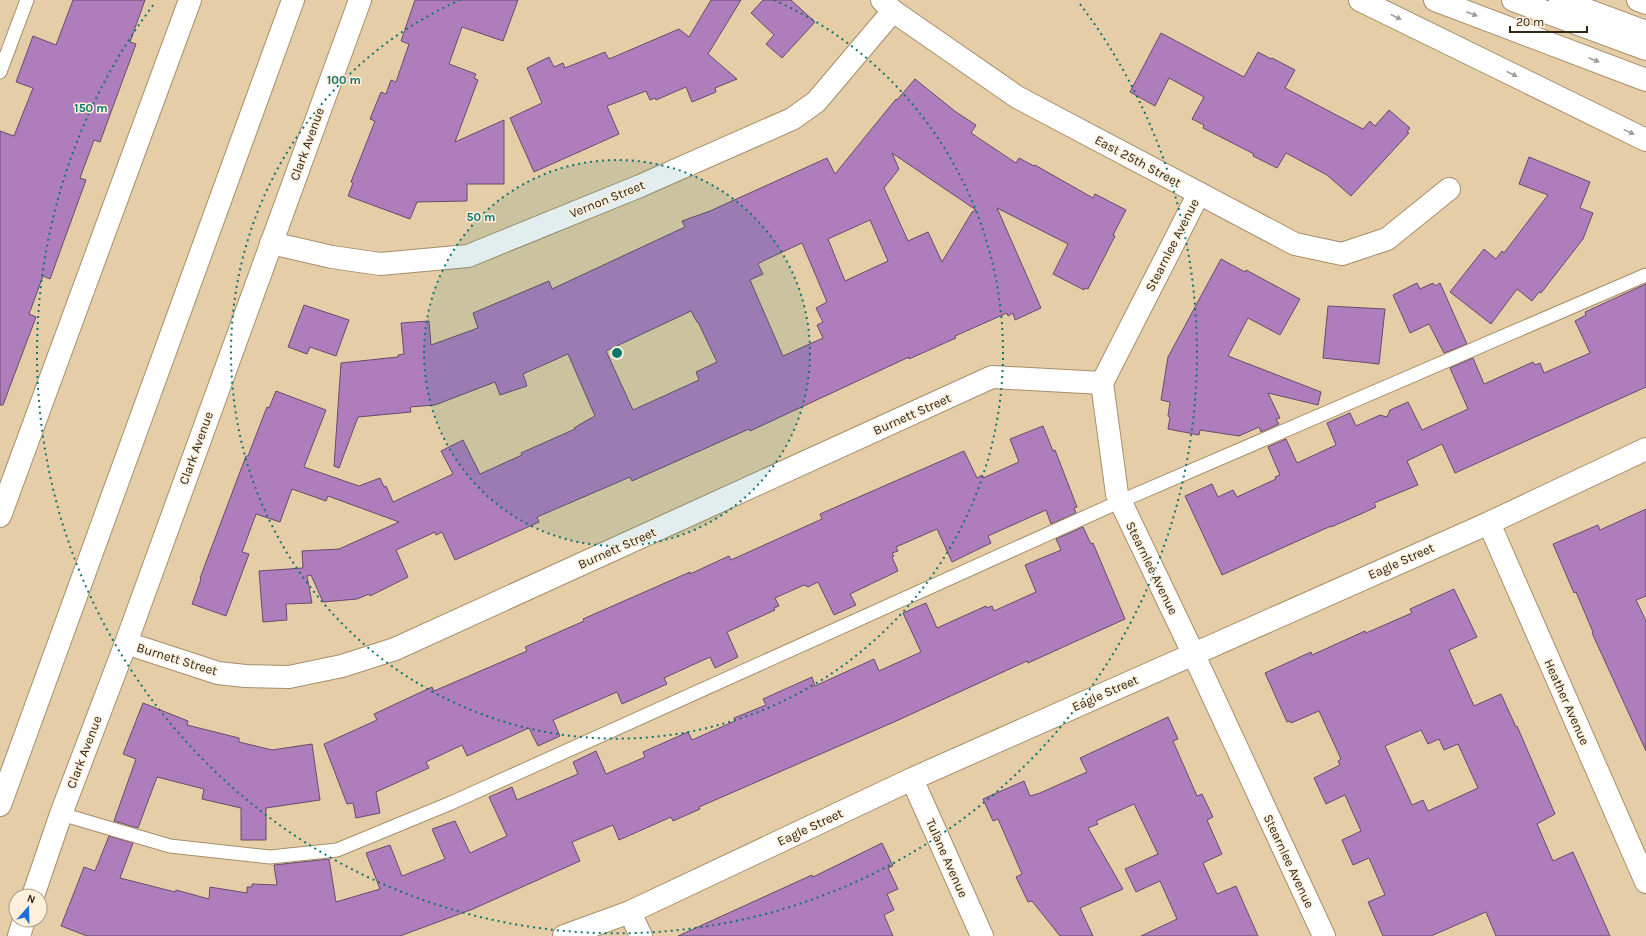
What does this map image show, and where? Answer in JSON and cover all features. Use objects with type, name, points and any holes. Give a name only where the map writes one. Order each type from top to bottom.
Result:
[{"type":"main road","points":[[0,516],[190,0]]},
{"type":"main road","points":[[0,805],[293,0]]},
{"type":"main road","name":"Clark Avenue","points":[[36,888],[61,814],[126,643],[360,0]]},
{"type":"main road","points":[[1360,0],[1646,140]]},
{"type":"main road","points":[[1435,0],[1646,80]]},
{"type":"main road","points":[[1513,0],[1646,49]]},
{"type":"main road","points":[[1560,0],[1646,32]]},
{"type":"main road","points":[[1638,0],[1646,3]]},
{"type":"main road","name":"Vernon Street","points":[[271,243],[332,257],[380,264],[468,256],[640,186],[792,119],[816,102],[887,6]]},
{"type":"main road","name":"East 25th Street","points":[[887,6],[1017,97],[1295,244],[1342,254],[1387,239],[1449,190]]},
{"type":"main road","name":"Stearnlee Avenue","points":[[1199,193],[1102,383],[1117,494],[1193,653],[1324,936]]},
{"type":"main road","name":"Burnett Street","points":[[126,643],[218,673],[232,675],[289,677],[342,666],[395,649],[992,377],[1102,383]]},
{"type":"main road","name":"Eagle Street","points":[[564,936],[630,912],[912,779],[1488,523],[1646,449]]},
{"type":"main road","name":"Heather Avenue","points":[[1488,523],[1646,882]]},
{"type":"main road","name":"Tulane Avenue","points":[[912,779],[982,936]]},
{"type":"main road","points":[[630,912],[641,936]]},
{"type":"lane","points":[[0,72],[27,0]]},
{"type":"lane","points":[[61,814],[170,846],[270,857],[337,850],[458,800],[1121,502],[1646,275]]},
{"type":"building","points":[[73,0],[145,0],[130,42],[136,44],[100,142],[94,140],[80,178],[86,180],[50,279],[43,276],[29,314],[36,317],[3,405],[0,405],[0,131],[14,136],[33,88],[16,82],[33,36],[56,45]]},
{"type":"building","points":[[415,0],[518,0],[503,41],[462,27],[449,64],[476,74],[474,78],[478,80],[455,142],[504,120],[504,184],[467,184],[467,201],[417,202],[410,219],[348,196],[353,183],[351,182],[375,121],[370,119],[381,92],[386,94],[391,80],[396,82],[409,44],[401,41]]},
{"type":"building","points":[[711,0],[741,0],[708,54],[737,79],[715,88],[716,92],[692,102],[686,87],[656,100],[655,98],[650,100],[646,91],[607,106],[619,134],[534,172],[510,118],[542,103],[527,68],[549,57],[554,67],[563,63],[565,68],[605,52],[609,59],[679,29],[689,37]]},
{"type":"building","points":[[763,0],[791,0],[815,22],[782,58],[766,44],[774,35],[751,13]]},
{"type":"building","points":[[1161,33],[1244,77],[1258,52],[1295,70],[1285,88],[1363,129],[1370,121],[1375,126],[1389,110],[1410,128],[1407,132],[1409,133],[1351,196],[1327,175],[1286,153],[1277,168],[1253,156],[1254,154],[1203,128],[1204,125],[1192,119],[1204,97],[1169,78],[1155,106],[1130,92]]},
{"type":"building","points":[[915,79],[956,112],[976,125],[971,133],[1016,163],[1019,158],[1034,166],[1035,165],[1093,198],[1095,194],[1126,210],[1113,235],[1115,236],[1088,289],[1085,288],[1084,290],[1053,274],[1068,244],[997,208],[1041,308],[1015,320],[1013,313],[1008,316],[1007,313],[955,336],[956,338],[909,359],[909,357],[750,431],[749,429],[632,481],[630,477],[537,517],[539,522],[455,560],[442,532],[436,535],[435,532],[396,550],[408,577],[370,596],[369,594],[357,599],[323,602],[311,575],[307,576],[312,603],[286,604],[287,620],[263,622],[259,571],[303,568],[302,551],[339,549],[399,522],[328,496],[326,501],[292,489],[280,522],[256,514],[242,552],[249,554],[226,616],[192,604],[201,579],[200,578],[246,456],[248,456],[267,407],[269,408],[276,391],[326,410],[304,467],[359,486],[380,478],[384,487],[386,486],[393,502],[453,474],[441,451],[463,440],[480,474],[522,455],[521,453],[575,429],[574,428],[595,416],[568,354],[523,374],[527,386],[500,395],[495,382],[435,405],[410,407],[411,412],[358,417],[339,468],[334,466],[341,363],[398,357],[398,355],[404,354],[401,323],[429,321],[431,345],[478,328],[473,313],[549,281],[552,289],[685,227],[682,221],[710,211],[827,158],[835,174],[896,99],[897,100]],"holes":[[[892,153],[976,210],[972,212],[942,262],[928,232],[908,241],[884,188],[899,169]],[[870,220],[888,261],[845,281],[828,239]],[[802,243],[827,302],[816,308],[823,322],[817,325],[823,338],[783,356],[750,280],[763,274],[758,264]],[[691,311],[698,322],[717,362],[696,372],[699,380],[633,410],[606,351]]]},
{"type":"building","points":[[1529,157],[1590,182],[1580,208],[1593,213],[1583,239],[1541,293],[1539,292],[1532,301],[1517,289],[1491,324],[1450,292],[1484,249],[1496,259],[1502,251],[1504,253],[1548,195],[1519,184]]},
{"type":"building","points":[[1221,259],[1245,272],[1246,270],[1300,299],[1280,335],[1248,318],[1228,356],[1321,392],[1318,405],[1268,393],[1280,418],[1276,419],[1279,424],[1261,432],[1259,427],[1239,436],[1200,430],[1199,435],[1168,429],[1170,402],[1161,400],[1168,357]]},
{"type":"building","points":[[1417,283],[1420,289],[1433,283],[1435,286],[1440,283],[1467,344],[1444,353],[1429,324],[1410,333],[1393,295]]},
{"type":"building","points":[[1646,284],[1646,387],[1455,473],[1442,444],[1407,461],[1418,485],[1374,503],[1376,507],[1363,513],[1222,575],[1185,496],[1212,484],[1218,497],[1233,490],[1237,497],[1276,479],[1275,477],[1280,475],[1268,447],[1286,439],[1297,463],[1336,445],[1327,423],[1350,413],[1356,426],[1380,415],[1387,417],[1390,410],[1408,402],[1422,430],[1468,409],[1450,368],[1473,358],[1484,384],[1533,362],[1535,365],[1540,363],[1544,373],[1590,353],[1575,321],[1586,315],[1585,312]]},
{"type":"building","points":[[304,305],[349,320],[336,356],[310,347],[307,354],[288,347]]},
{"type":"building","points":[[1328,306],[1385,309],[1379,364],[1323,358]]},
{"type":"building","points":[[1043,426],[1053,451],[1055,450],[1077,507],[1074,508],[1076,513],[1051,524],[1046,510],[988,536],[991,543],[952,562],[937,529],[896,547],[898,551],[892,553],[894,556],[892,557],[898,571],[850,594],[856,605],[834,615],[818,582],[808,587],[804,585],[775,598],[779,606],[774,608],[775,610],[727,632],[738,657],[715,668],[710,657],[664,678],[667,684],[622,704],[617,692],[553,720],[560,736],[538,746],[529,728],[467,756],[462,745],[426,762],[429,768],[376,792],[380,813],[356,818],[353,803],[347,804],[324,744],[377,720],[374,714],[432,687],[434,691],[527,651],[525,647],[584,621],[583,619],[729,556],[731,560],[822,519],[820,514],[964,451],[977,478],[982,475],[983,478],[1019,462],[1010,439]]},
{"type":"building","points":[[1646,509],[1646,596],[1636,600],[1646,621],[1646,751],[1592,633],[1593,632],[1576,592],[1574,593],[1553,544],[1598,525],[1600,530]]},
{"type":"building","points":[[1083,527],[1091,544],[1093,543],[1125,619],[699,807],[700,809],[673,821],[671,817],[619,840],[613,825],[572,842],[580,861],[473,909],[400,936],[87,936],[61,926],[84,867],[95,871],[109,836],[133,843],[120,878],[209,899],[210,887],[247,893],[247,887],[252,887],[252,884],[277,885],[274,865],[329,859],[336,902],[380,889],[366,853],[390,845],[402,876],[445,859],[432,829],[455,821],[470,853],[507,836],[489,797],[512,787],[517,800],[578,774],[573,762],[596,751],[606,774],[645,757],[643,752],[688,732],[692,740],[735,721],[734,718],[766,705],[763,699],[812,677],[815,686],[874,659],[879,671],[921,652],[903,613],[926,603],[937,628],[986,606],[987,608],[992,606],[994,611],[1036,592],[1025,565],[1061,550],[1056,539]]},
{"type":"building","points":[[1454,589],[1477,637],[1449,650],[1474,706],[1501,694],[1516,727],[1517,726],[1555,814],[1537,824],[1553,861],[1573,852],[1610,936],[1496,936],[1486,912],[1431,936],[1383,936],[1368,902],[1385,895],[1369,858],[1353,865],[1342,840],[1361,831],[1345,795],[1326,804],[1314,778],[1340,765],[1338,761],[1341,759],[1319,711],[1291,723],[1290,721],[1287,722],[1265,673],[1311,652],[1312,655],[1365,631],[1366,633],[1412,613],[1410,609]],"holes":[[[1421,730],[1428,744],[1439,739],[1444,750],[1458,744],[1478,788],[1428,811],[1423,800],[1412,805],[1385,746]]]},
{"type":"building","points":[[143,703],[188,721],[187,725],[239,738],[239,742],[272,750],[312,744],[320,800],[266,808],[266,840],[241,840],[241,808],[202,799],[204,789],[157,777],[138,828],[114,821],[136,759],[123,754]]},
{"type":"building","points":[[1168,717],[1178,739],[1173,741],[1197,796],[1202,794],[1213,817],[1207,820],[1222,854],[1203,863],[1217,894],[1236,886],[1258,936],[1141,936],[1177,919],[1160,881],[1136,892],[1125,869],[1158,854],[1134,804],[1096,821],[1098,824],[1088,828],[1123,889],[1080,908],[1093,936],[1060,936],[1032,901],[1028,902],[1016,877],[1022,874],[998,819],[993,821],[983,799],[1024,781],[1030,796],[1040,793],[1087,772],[1080,758]]},
{"type":"building","points":[[882,843],[893,866],[888,868],[898,889],[887,894],[894,910],[884,915],[893,936],[678,936],[812,875],[813,877]]}]
